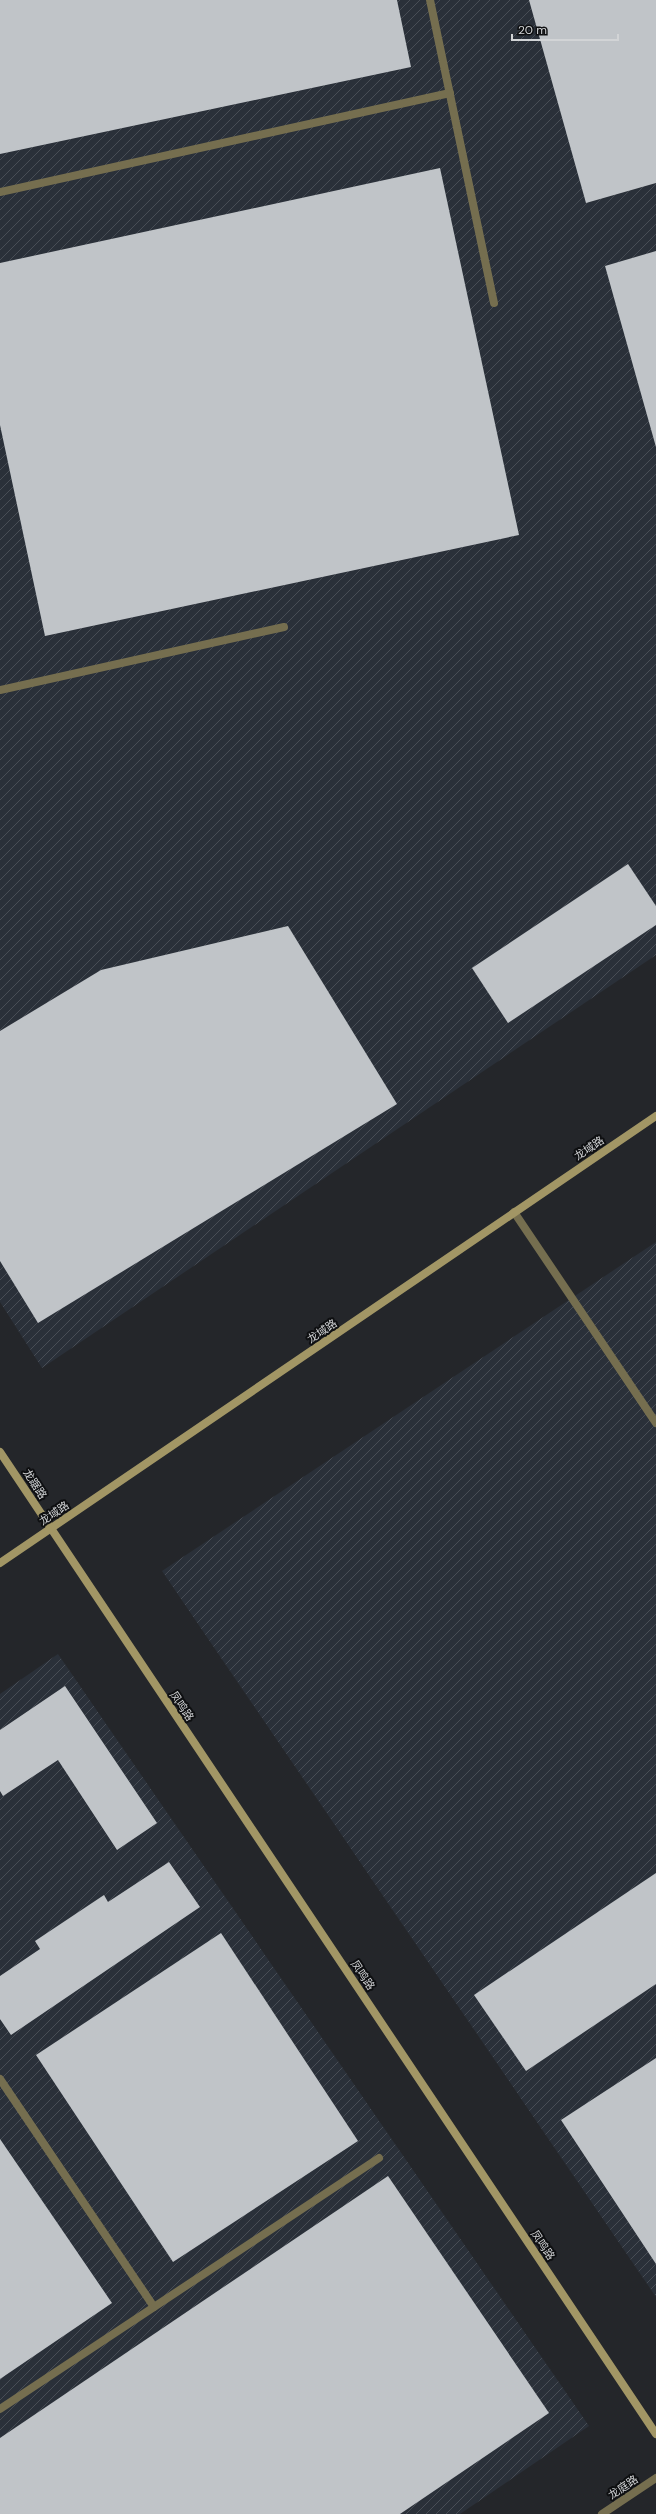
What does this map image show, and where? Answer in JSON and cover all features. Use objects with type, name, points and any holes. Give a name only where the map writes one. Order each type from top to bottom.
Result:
[{"type":"street","points":[[430,0],[494,303]]},
{"type":"street","points":[[0,192],[450,93]]},
{"type":"street","points":[[0,690],[284,627]]},
{"type":"street","name":"龙域路","points":[[0,1563],[656,1116]]},
{"type":"street","points":[[514,1212],[656,1423]]},
{"type":"street","name":"龙踞路","points":[[0,1452],[51,1529]]},
{"type":"street","name":"凤鸣路","points":[[51,1529],[656,2434]]},
{"type":"street","points":[[0,2079],[154,2307]]},
{"type":"street","points":[[0,2409],[379,2158]]},
{"type":"street","name":"龙庭路","points":[[602,2514],[656,2478]]},
{"type":"shaded area","points":[[0,0],[656,0],[656,955],[42,1368],[0,1302]]},
{"type":"shaded area","points":[[656,1242],[656,2297],[162,1571]]},
{"type":"shaded area","points":[[58,1654],[589,2426],[460,2514],[0,2514],[0,1694]]},
{"type":"building","points":[[0,0],[397,0],[411,67],[0,154]]},
{"type":"building","points":[[529,0],[656,0],[656,183],[586,203]]},
{"type":"building","points":[[440,168],[519,535],[45,636],[0,425],[0,263]]},
{"type":"building","points":[[656,251],[656,447],[605,266]]},
{"type":"building","points":[[628,864],[656,906],[656,925],[508,1023],[472,968]]},
{"type":"building","points":[[288,926],[397,1104],[38,1323],[0,1261],[0,1031],[101,970]]},
{"type":"building","points":[[65,1686],[157,1823],[117,1850],[58,1760],[3,1796],[0,1791],[0,1730]]},
{"type":"building","points":[[169,1862],[200,1907],[11,2035],[0,2019],[0,1976],[40,1949],[35,1941],[104,1895],[108,1902]]},
{"type":"building","points":[[656,1873],[656,1984],[526,2071],[474,1995]]},
{"type":"building","points":[[221,1933],[358,2141],[173,2262],[36,2055]]},
{"type":"building","points":[[656,2058],[656,2264],[561,2120]]},
{"type":"building","points":[[0,2139],[112,2303],[0,2379]]},
{"type":"building","points":[[388,2176],[549,2413],[400,2514],[0,2514],[0,2438]]}]
